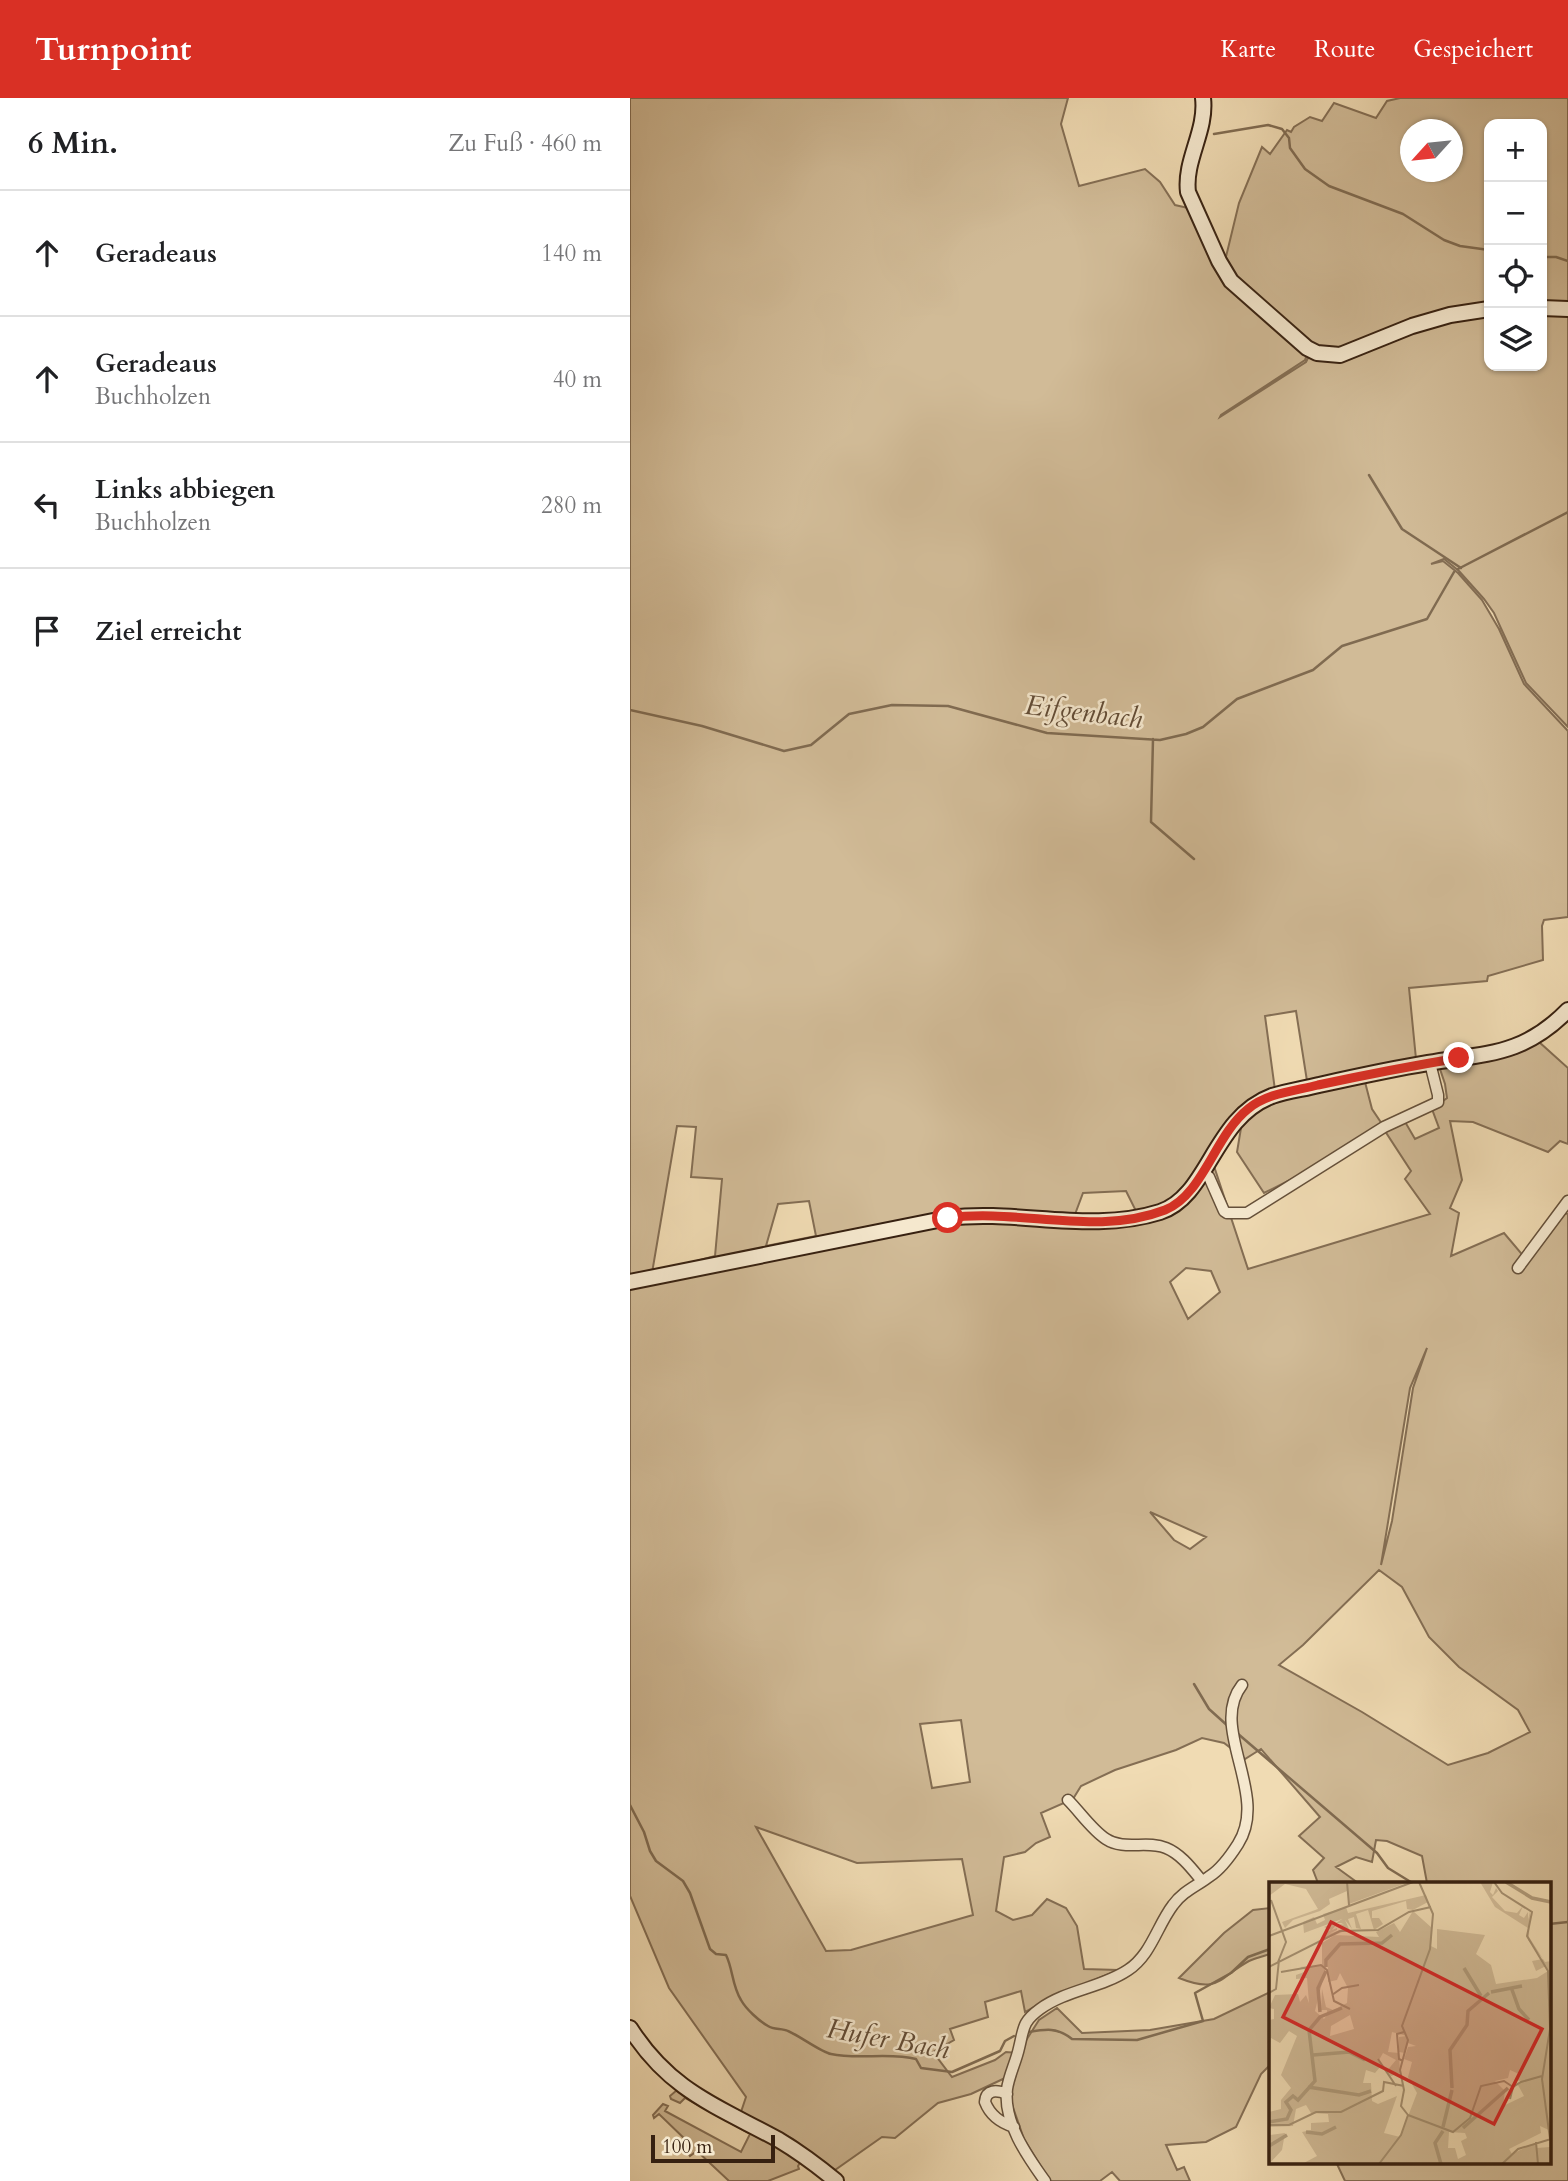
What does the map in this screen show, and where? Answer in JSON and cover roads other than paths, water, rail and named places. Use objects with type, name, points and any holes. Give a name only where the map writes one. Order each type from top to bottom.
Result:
[{"type":"street","points":[[1203,98],[1203,121],[1190,163],[1188,192],[1219,261],[1231,281],[1307,348],[1328,355],[1340,355],[1412,326],[1450,315],[1484,310]]},
{"type":"street","points":[[1547,308],[1568,309]]},
{"type":"street","points":[[630,1282],[956,1217],[1100,1222],[1162,1211],[1176,1204],[1189,1192],[1213,1153],[1241,1116],[1249,1108],[1271,1097],[1358,1076],[1497,1053],[1518,1046],[1543,1032],[1568,1010]]},
{"type":"street","points":[[1202,1171],[1209,1177],[1224,1211],[1247,1213],[1384,1128],[1438,1102],[1430,1063]]},
{"type":"street","points":[[1518,1268],[1568,1200]]},
{"type":"street","points":[[1045,2181],[1020,2141],[1007,2094],[1026,2021],[1053,2001],[1129,1969],[1140,1960],[1172,1906],[1188,1889],[1217,1870],[1239,1843],[1246,1817],[1247,1791],[1233,1740],[1231,1718],[1234,1698],[1242,1685]]},
{"type":"street","points":[[1068,1800],[1107,1840],[1118,1844],[1169,1848],[1184,1860],[1202,1881]]},
{"type":"street","points":[[630,2028],[655,2062],[688,2091],[788,2146],[836,2181]]},
{"type":"street","points":[[1007,2094],[993,2091],[986,2096],[985,2102],[996,2118],[1014,2127]]},
{"type":"waterway","points":[[1214,134],[1268,125],[1282,129],[1289,138],[1290,148],[1305,169],[1329,186],[1403,214],[1444,240],[1460,246],[1484,249]]},
{"type":"waterway","points":[[1547,257],[1568,261]]},
{"type":"waterway","points":[[1369,475],[1402,529],[1461,568]]},
{"type":"waterway","name":"Eifgenbach","points":[[1458,569],[1568,512]]},
{"type":"waterway","name":"Eifgenbach","points":[[630,710],[702,726],[784,751],[811,745],[849,714],[892,705],[948,706],[1047,733],[1160,740],[1203,727],[1237,699],[1313,670],[1342,646],[1427,619],[1454,572]]},
{"type":"waterway","points":[[1153,739],[1151,822],[1194,859]]},
{"type":"waterway","points":[[1194,1684],[1209,1709],[1229,1727]]},
{"type":"waterway","points":[[1237,1733],[1377,1853],[1388,1868],[1411,1882]]},
{"type":"waterway","name":"Hufer Bach","points":[[630,1805],[656,1861],[683,1881],[690,1893],[710,1949],[716,1954],[726,1955],[741,2000],[768,2026],[788,2031],[831,2054],[906,2057],[916,2059],[921,2068],[952,2072],[1000,2051],[1005,2041],[1014,2036]]},
{"type":"waterway","name":"Hufer Bach","points":[[1550,1924],[1568,1922]]},
{"type":"waterway","name":"Hufer Bach","points":[[1028,2032],[1051,2030],[1061,2032],[1072,2039],[1137,2040],[1203,2021],[1195,1993],[1231,1973],[1248,1957],[1269,1949]]}]
